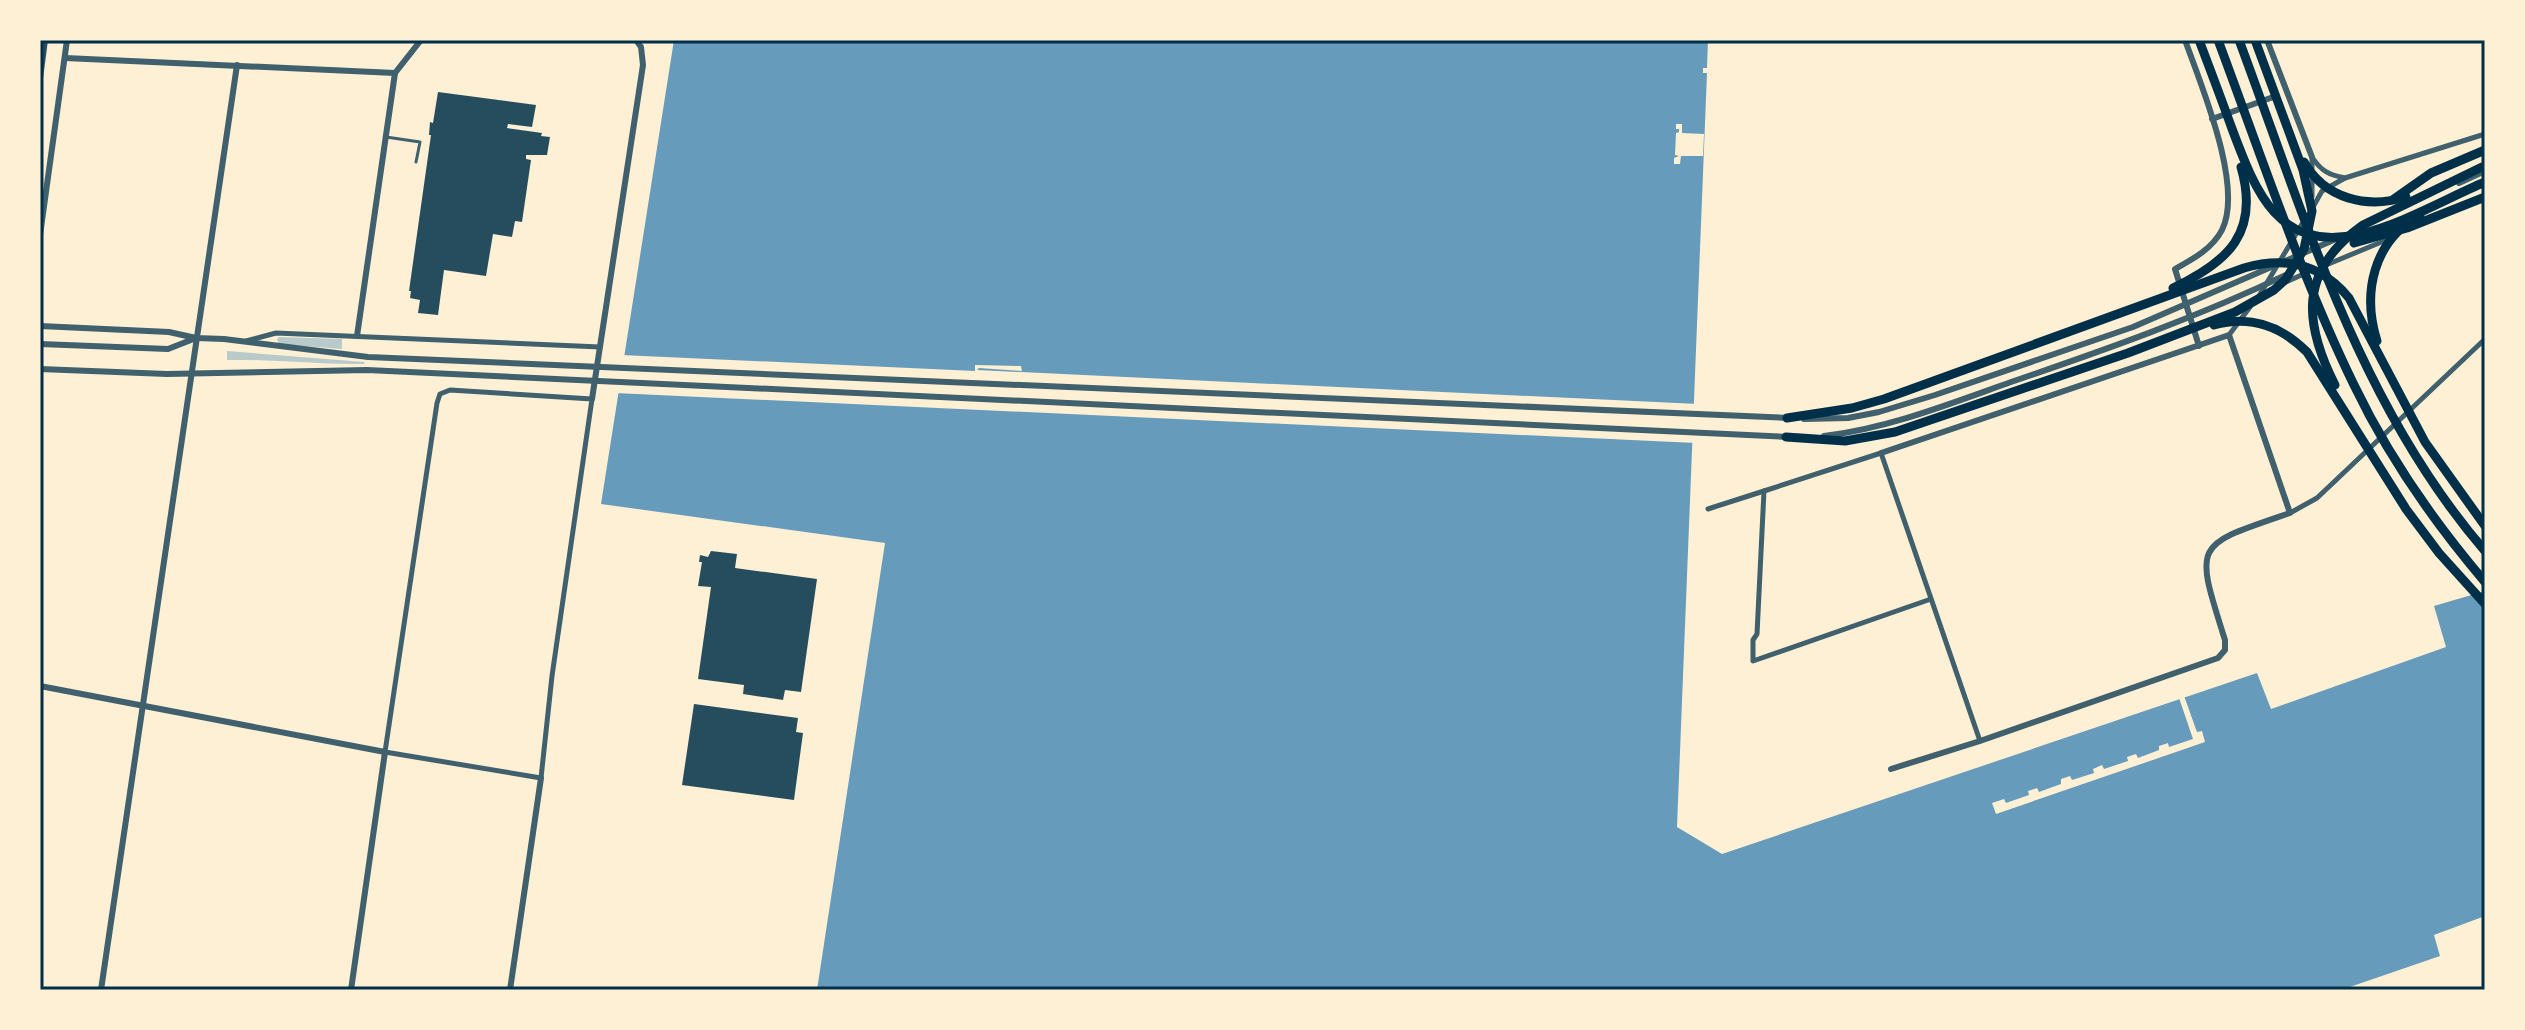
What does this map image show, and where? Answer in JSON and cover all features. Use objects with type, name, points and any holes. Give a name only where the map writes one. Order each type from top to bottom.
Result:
[{"type":"highway","points":[[2199,40],[2249,174],[2263,200],[2282,220],[2306,233],[2333,238],[2364,233],[2485,184]]},
{"type":"highway","points":[[2218,40],[2300,257],[2354,386],[2421,500],[2485,582]]},
{"type":"highway","points":[[2239,40],[2343,317],[2368,372],[2429,478],[2485,551]]},
{"type":"highway","points":[[2128,353],[2258,300],[2286,279],[2300,257],[2311,222],[2310,197],[2255,40]]},
{"type":"highway","points":[[2112,317],[2212,268],[2233,248],[2240,234],[2245,217],[2246,186],[2217,88]]},
{"type":"highway","points":[[2281,112],[2314,177],[2334,193],[2360,202],[2389,202],[2484,168]]},
{"type":"highway","points":[[2376,220],[2400,193],[2413,184],[2485,150]]},
{"type":"highway","points":[[2354,423],[2324,362],[2313,330],[2312,299],[2320,269],[2337,246],[2363,225],[2484,168]]},
{"type":"highway","points":[[2394,385],[2371,316],[2374,269],[2388,242],[2400,230],[2464,191]]},
{"type":"highway","points":[[2354,243],[2407,228],[2485,199]]},
{"type":"highway","points":[[1787,418],[1842,410],[1884,399],[2244,268],[2269,262],[2298,263],[2322,272],[2349,298],[2432,452],[2485,526]]},
{"type":"highway","points":[[1786,437],[1845,441],[1895,432],[2232,321],[2271,326],[2285,333],[2307,352],[2406,509],[2439,553],[2485,604]]},
{"type":"street","points":[[40,235],[67,40]]},
{"type":"street","points":[[357,336],[395,73],[421,40]]},
{"type":"street","points":[[510,990],[541,778],[552,676],[643,65],[641,47],[636,40]]},
{"type":"street","points":[[2185,40],[2212,119],[2228,180],[2227,214],[2221,232],[2208,248],[2175,269],[2199,346]]},
{"type":"street","points":[[2267,40],[2312,157],[2319,169],[2345,178]]},
{"type":"street","points":[[65,58],[395,73]]},
{"type":"street","points":[[101,990],[237,65]]},
{"type":"street","points":[[2212,119],[2286,93]]},
{"type":"street","points":[[1708,509],[2229,335],[2260,293],[2322,191],[2345,178],[2485,134]]},
{"type":"street","points":[[2309,214],[2312,157]]},
{"type":"street","points":[[40,326],[169,332],[196,338],[368,357],[1787,418],[1848,418],[1935,395],[2148,321],[2270,270],[2484,168]]},
{"type":"street","points":[[40,369],[191,373],[367,370],[1786,437],[1851,433],[1911,417],[2153,332],[2485,184]]},
{"type":"street","points":[[2260,293],[2485,199]]},
{"type":"street","points":[[2284,255],[2286,266],[2296,273],[2311,271]]},
{"type":"street","points":[[245,342],[276,333],[600,347]]},
{"type":"street","points":[[2229,335],[2290,513]]},
{"type":"street","points":[[40,344],[168,349],[196,338]]},
{"type":"street","points":[[1891,769],[2218,658],[2225,650],[2225,640],[2206,580],[2206,561],[2217,541],[2228,534],[2290,513],[2317,498],[2485,339]]},
{"type":"street","points":[[351,990],[440,394],[450,390],[592,399]]},
{"type":"street","points":[[1881,453],[1980,741]]},
{"type":"street","points":[[1764,491],[1753,661],[1931,599]]},
{"type":"street","points":[[40,686],[385,752],[541,778]]},
{"type":"lane","points":[[386,137],[420,142],[416,162]]},
{"type":"shaded area","points":[[279,337],[342,339],[342,349],[279,344]]},
{"type":"shaded area","points":[[227,351],[364,362],[365,364],[227,360]]},
{"type":"water","points":[[674,40],[1708,40],[1707,68],[1703,68],[1703,73],[1707,73],[1677,827],[1722,854],[2257,673],[2271,709],[2446,647],[2434,606],[2485,591],[2485,916],[2434,935],[2440,956],[2341,990],[817,990],[885,543],[601,504]]},
{"type":"pier","points":[[1676,124],[1682,124],[1682,133],[1704,134],[1703,156],[1681,156],[1680,164],[1674,164],[1674,158],[1679,156],[1675,155],[1676,133],[1679,132]]},
{"type":"pier","points":[[621,355],[975,371],[975,365],[1021,366],[1022,371],[977,370],[1698,404],[1696,443],[615,393]]},
{"type":"pier","points":[[2183,693],[2197,732],[2202,731],[2205,742],[1996,814],[1992,803],[2004,799],[2006,803],[2029,795],[2028,791],[2037,788],[2039,792],[2061,784],[2061,779],[2070,776],[2072,780],[2094,773],[2093,769],[2102,765],[2104,769],[2128,761],[2127,757],[2136,754],[2138,758],[2159,750],[2159,746],[2168,743],[2169,747],[2193,739],[2178,695]]},
{"type":"building","points":[[40,40],[48,40],[42,86],[40,86]]},
{"type":"building","points":[[438,92],[536,105],[532,127],[508,124],[507,128],[550,137],[547,155],[526,155],[526,159],[531,160],[522,222],[515,221],[512,237],[493,234],[486,276],[444,270],[438,315],[418,313],[420,300],[410,298],[409,291],[431,135],[430,122],[433,123]]},
{"type":"building","points":[[711,551],[737,554],[735,568],[817,579],[801,692],[785,690],[783,700],[743,694],[744,685],[698,679],[711,587],[698,586],[702,562],[699,562],[700,555],[708,557]]},
{"type":"building","points":[[694,704],[798,718],[796,732],[803,733],[794,800],[682,785]]}]
